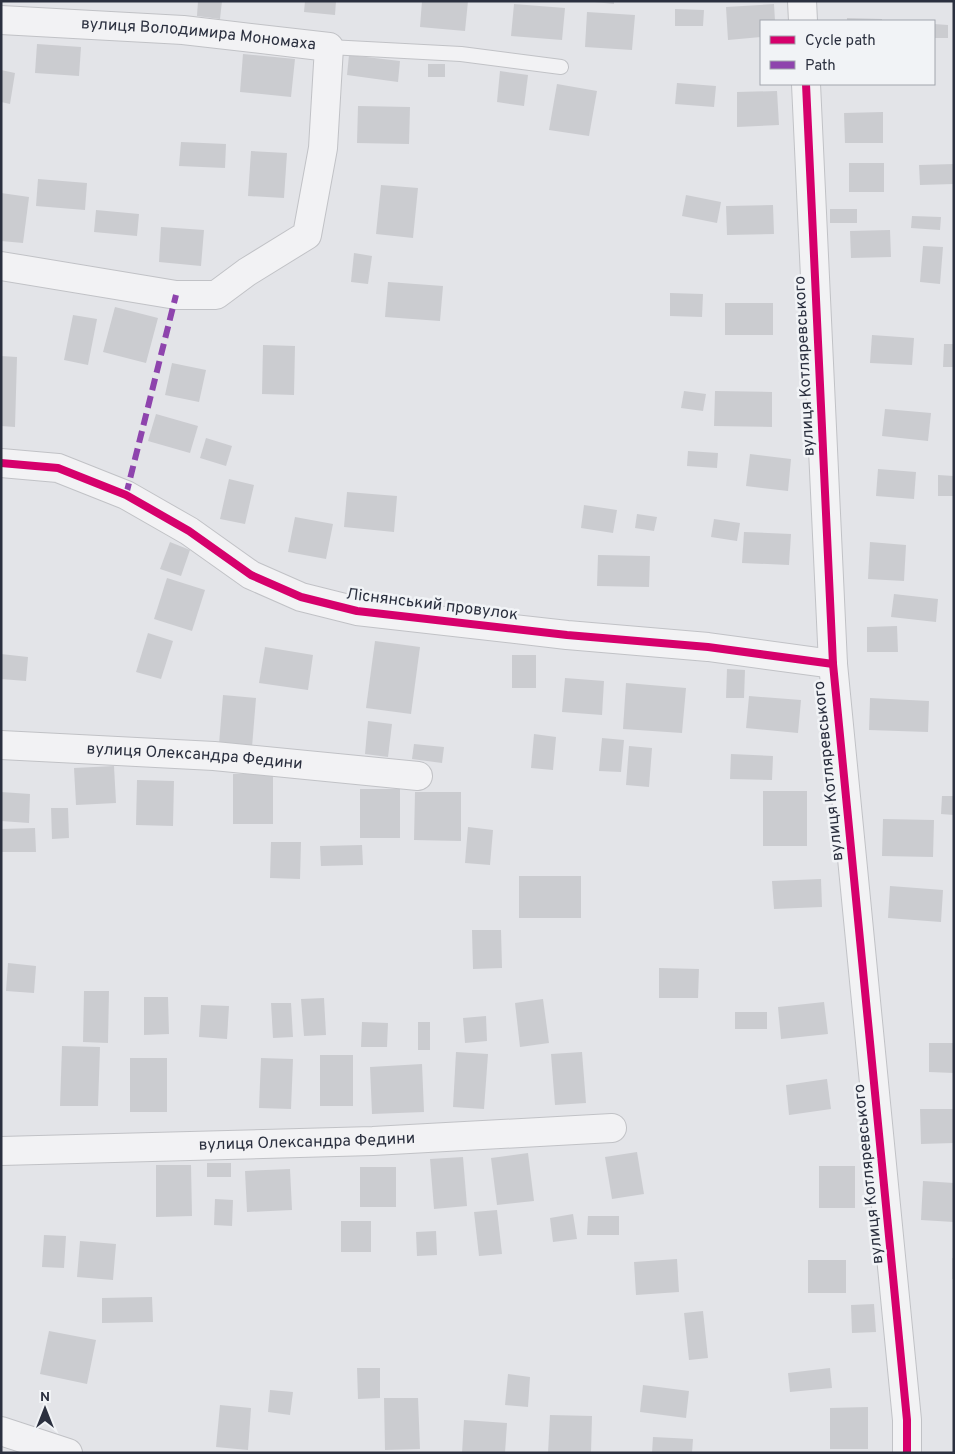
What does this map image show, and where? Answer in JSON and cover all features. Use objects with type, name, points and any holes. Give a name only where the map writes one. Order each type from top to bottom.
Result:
[{"type":"street","points":[[802,1],[803,20]]},
{"type":"street","name":"вулиця Володимира Мономаха","points":[[1,20],[183,30],[329,46],[323,148],[307,235],[247,272],[216,295],[176,295],[1,266]]},
{"type":"street","name":"вулиця Котляревського","points":[[806,85],[833,664],[907,1420],[907,1453]]},
{"type":"street","name":"Ліснянський провулок","points":[[1,463],[58,468],[126,495],[189,531],[251,575],[301,597],[357,612],[568,635],[708,647],[833,664]]},
{"type":"street","name":"вулиця Олександра Федини","points":[[1,745],[214,756],[418,776]]},
{"type":"street","name":"вулиця Олександра Федини","points":[[1,1151],[373,1141],[612,1128]]},
{"type":"street","points":[[1,1431],[68,1453]]},
{"type":"lane","points":[[329,46],[461,54],[561,67]]},
{"type":"building","points":[[198,1],[222,1],[220,19],[197,16]]},
{"type":"building","points":[[305,1],[336,1],[335,15],[304,12]]},
{"type":"building","points":[[422,1],[468,1],[465,31],[420,27]]},
{"type":"building","points":[[585,1],[614,1],[614,4]]},
{"type":"building","points":[[514,4],[565,8],[562,40],[511,36]]},
{"type":"building","points":[[774,4],[775,20],[760,20],[760,37],[728,40],[726,7]]},
{"type":"building","points":[[675,9],[704,10],[703,26],[675,26]]},
{"type":"building","points":[[587,12],[635,15],[632,50],[585,47]]},
{"type":"building","points":[[847,18],[882,19],[882,20],[847,20]]},
{"type":"building","points":[[935,24],[948,25],[948,38],[935,38]]},
{"type":"building","points":[[37,44],[81,47],[79,76],[35,73]]},
{"type":"building","points":[[243,54],[295,59],[291,97],[240,92]]},
{"type":"building","points":[[349,55],[400,61],[398,82],[347,75]]},
{"type":"building","points":[[428,64],[445,64],[445,77],[428,77]]},
{"type":"building","points":[[1,70],[15,73],[10,104],[1,102]]},
{"type":"building","points":[[500,71],[528,75],[524,106],[497,102]]},
{"type":"building","points":[[677,83],[716,86],[714,107],[675,104]]},
{"type":"building","points":[[557,84],[597,91],[589,136],[549,130]]},
{"type":"building","points":[[777,91],[779,125],[737,127],[737,92]]},
{"type":"building","points":[[358,106],[410,107],[409,144],[357,143]]},
{"type":"building","points":[[883,112],[883,143],[845,143],[844,113]]},
{"type":"building","points":[[181,142],[226,144],[225,168],[179,166]]},
{"type":"building","points":[[251,151],[287,153],[284,198],[248,196]]},
{"type":"building","points":[[849,163],[884,163],[884,192],[849,192]]},
{"type":"building","points":[[954,164],[954,184],[920,185],[919,165]]},
{"type":"building","points":[[38,179],[87,183],[85,210],[36,206]]},
{"type":"building","points":[[381,185],[418,188],[413,238],[376,234]]},
{"type":"building","points":[[1,193],[29,197],[23,243],[1,241]]},
{"type":"building","points":[[686,195],[721,202],[717,223],[682,216]]},
{"type":"building","points":[[773,205],[774,234],[727,235],[726,206]]},
{"type":"building","points":[[830,209],[857,209],[857,223],[830,223]]},
{"type":"building","points":[[96,210],[139,214],[137,236],[94,232]]},
{"type":"building","points":[[912,216],[941,217],[940,230],[911,228]]},
{"type":"building","points":[[161,227],[204,230],[201,266],[159,262]]},
{"type":"building","points":[[890,230],[891,257],[851,258],[850,231]]},
{"type":"building","points":[[923,246],[943,247],[940,284],[920,282]]},
{"type":"building","points":[[354,253],[372,256],[368,284],[351,282]]},
{"type":"building","points":[[388,282],[443,286],[440,321],[385,317]]},
{"type":"building","points":[[670,293],[703,294],[702,317],[670,316]]},
{"type":"building","points":[[725,303],[773,303],[773,335],[725,335]]},
{"type":"building","points":[[115,307],[158,318],[146,363],[103,352]]},
{"type":"building","points":[[73,315],[97,319],[88,365],[64,360]]},
{"type":"building","points":[[872,335],[914,338],[912,365],[870,363]]},
{"type":"building","points":[[944,344],[954,344],[954,367],[943,367]]},
{"type":"building","points":[[263,345],[295,346],[294,395],[262,394]]},
{"type":"building","points":[[1,356],[17,357],[15,427],[1,426]]},
{"type":"building","points":[[172,363],[206,370],[199,402],[165,395]]},
{"type":"building","points":[[684,391],[706,394],[703,411],[681,408]]},
{"type":"building","points":[[715,391],[772,392],[772,427],[714,426]]},
{"type":"building","points":[[885,409],[931,413],[928,441],[882,436]]},
{"type":"building","points":[[156,414],[198,426],[190,453],[148,441]]},
{"type":"building","points":[[206,438],[232,446],[226,466],[200,458]]},
{"type":"building","points":[[688,451],[718,453],[717,468],[687,466]]},
{"type":"building","points":[[750,454],[791,459],[788,491],[746,486]]},
{"type":"building","points":[[878,469],[916,472],[914,499],[876,496]]},
{"type":"building","points":[[938,475],[954,476],[954,496],[938,496]]},
{"type":"building","points":[[229,479],[254,485],[245,524],[220,519]]},
{"type":"building","points":[[347,492],[397,496],[394,532],[344,527]]},
{"type":"building","points":[[584,505],[617,510],[613,533],[581,528]]},
{"type":"building","points":[[637,514],[657,517],[654,531],[635,528]]},
{"type":"building","points":[[295,517],[333,524],[326,559],[288,552]]},
{"type":"building","points":[[714,519],[740,523],[737,541],[711,537]]},
{"type":"building","points":[[744,532],[791,534],[789,565],[742,563]]},
{"type":"building","points":[[170,542],[190,550],[181,576],[160,569]]},
{"type":"building","points":[[870,542],[906,545],[904,581],[868,579]]},
{"type":"building","points":[[598,555],[650,556],[649,587],[597,586]]},
{"type":"building","points":[[167,578],[205,590],[192,631],[154,619]]},
{"type":"building","points":[[894,594],[938,599],[936,622],[891,617]]},
{"type":"building","points":[[897,626],[898,652],[867,652],[867,627]]},
{"type":"building","points":[[148,633],[173,641],[161,679],[136,672]]},
{"type":"building","points":[[375,641],[420,647],[411,714],[366,708]]},
{"type":"building","points":[[265,647],[313,655],[308,690],[259,683]]},
{"type":"building","points":[[1,654],[28,657],[26,681],[1,679]]},
{"type":"building","points":[[512,655],[536,655],[536,688],[512,688]]},
{"type":"building","points":[[727,669],[745,670],[744,698],[726,698]]},
{"type":"building","points":[[565,678],[604,681],[602,715],[562,712]]},
{"type":"building","points":[[626,683],[686,688],[682,733],[623,729]]},
{"type":"building","points":[[223,695],[256,698],[252,747],[219,744]]},
{"type":"building","points":[[749,696],[801,700],[798,733],[746,728]]},
{"type":"building","points":[[870,698],[929,701],[928,732],[869,730]]},
{"type":"building","points":[[368,721],[392,724],[388,757],[365,754]]},
{"type":"building","points":[[534,734],[556,737],[553,770],[531,768]]},
{"type":"building","points":[[602,738],[624,740],[621,772],[599,771]]},
{"type":"building","points":[[414,744],[444,747],[442,763],[412,759]]},
{"type":"building","points":[[629,746],[652,748],[649,787],[626,785]]},
{"type":"building","points":[[731,754],[773,756],[772,780],[730,779]]},
{"type":"building","points":[[114,766],[116,803],[76,805],[74,768]]},
{"type":"building","points":[[233,774],[273,774],[273,824],[233,824]]},
{"type":"building","points":[[137,780],[174,781],[173,826],[136,825]]},
{"type":"building","points":[[360,789],[400,789],[400,838],[360,838]]},
{"type":"building","points":[[763,791],[807,791],[807,846],[763,846]]},
{"type":"building","points":[[1,792],[30,794],[29,823],[1,821]]},
{"type":"building","points":[[415,792],[461,792],[461,841],[414,840]]},
{"type":"building","points":[[942,796],[954,796],[954,815],[941,814]]},
{"type":"building","points":[[51,808],[68,808],[69,838],[52,839]]},
{"type":"building","points":[[883,819],[934,820],[933,857],[882,856]]},
{"type":"building","points":[[468,827],[493,830],[490,865],[465,863]]},
{"type":"building","points":[[35,828],[36,852],[1,852],[1,829]]},
{"type":"building","points":[[271,842],[301,842],[300,879],[270,878]]},
{"type":"building","points":[[362,845],[363,865],[321,866],[320,846]]},
{"type":"building","points":[[519,876],[581,876],[581,918],[519,918]]},
{"type":"building","points":[[821,879],[822,907],[774,909],[772,881]]},
{"type":"building","points":[[890,886],[943,890],[941,922],[888,918]]},
{"type":"building","points":[[472,930],[501,930],[502,968],[473,969]]},
{"type":"building","points":[[8,963],[36,966],[34,993],[6,991]]},
{"type":"building","points":[[659,968],[699,969],[698,998],[659,998]]},
{"type":"building","points":[[84,991],[109,991],[108,1043],[83,1042]]},
{"type":"building","points":[[144,997],[168,997],[169,1034],[144,1035]]},
{"type":"building","points":[[324,998],[326,1035],[304,1036],[301,999]]},
{"type":"building","points":[[543,999],[549,1043],[520,1047],[515,1003]]},
{"type":"building","points":[[824,1002],[828,1034],[781,1039],[778,1007]]},
{"type":"building","points":[[271,1003],[291,1003],[293,1037],[273,1038]]},
{"type":"building","points":[[201,1005],[229,1006],[227,1039],[199,1037]]},
{"type":"building","points":[[735,1012],[767,1012],[767,1029],[735,1029]]},
{"type":"building","points":[[486,1016],[487,1041],[465,1043],[463,1018]]},
{"type":"building","points":[[362,1022],[388,1023],[387,1047],[361,1047]]},
{"type":"building","points":[[418,1022],[430,1022],[430,1050],[418,1050]]},
{"type":"building","points":[[929,1043],[954,1043],[954,1073],[929,1072]]},
{"type":"building","points":[[62,1046],[100,1047],[98,1106],[60,1106]]},
{"type":"building","points":[[456,1052],[488,1054],[484,1109],[453,1107]]},
{"type":"building","points":[[582,1052],[586,1103],[555,1105],[551,1054]]},
{"type":"building","points":[[320,1055],[353,1055],[353,1106],[320,1106]]},
{"type":"building","points":[[130,1058],[167,1058],[167,1112],[130,1112]]},
{"type":"building","points":[[261,1058],[293,1059],[291,1109],[259,1108]]},
{"type":"building","points":[[422,1064],[424,1112],[372,1114],[370,1067]]},
{"type":"building","points":[[827,1079],[831,1109],[789,1115],[786,1085]]},
{"type":"building","points":[[920,1109],[954,1109],[954,1143],[921,1144]]},
{"type":"building","points":[[637,1152],[644,1194],[612,1199],[605,1157]]},
{"type":"building","points":[[528,1153],[534,1201],[497,1205],[491,1158]]},
{"type":"building","points":[[463,1157],[467,1206],[434,1209],[430,1159]]},
{"type":"building","points":[[207,1163],[231,1163],[231,1177],[207,1177]]},
{"type":"building","points":[[156,1165],[191,1165],[192,1216],[156,1217]]},
{"type":"building","points":[[819,1166],[855,1166],[855,1208],[819,1208]]},
{"type":"building","points":[[360,1167],[396,1167],[396,1207],[360,1207]]},
{"type":"building","points":[[290,1169],[292,1210],[247,1212],[245,1171]]},
{"type":"building","points":[[923,1181],[954,1183],[954,1222],[921,1220]]},
{"type":"building","points":[[215,1199],[233,1200],[232,1226],[214,1225]]},
{"type":"building","points":[[497,1210],[502,1254],[479,1256],[474,1212]]},
{"type":"building","points":[[573,1214],[577,1239],[553,1242],[550,1218]]},
{"type":"building","points":[[588,1216],[619,1216],[619,1235],[587,1235]]},
{"type":"building","points":[[341,1221],[371,1221],[371,1252],[341,1252]]},
{"type":"building","points":[[436,1231],[437,1255],[417,1256],[416,1232]]},
{"type":"building","points":[[44,1235],[66,1236],[64,1268],[42,1267]]},
{"type":"building","points":[[80,1241],[116,1244],[113,1280],[77,1277]]},
{"type":"building","points":[[952,1258],[954,1258],[954,1279],[952,1279]]},
{"type":"building","points":[[677,1259],[679,1292],[636,1295],[634,1262]]},
{"type":"building","points":[[808,1260],[846,1260],[846,1293],[808,1293]]},
{"type":"building","points":[[152,1297],[153,1322],[102,1323],[102,1298]]},
{"type":"building","points":[[874,1304],[876,1332],[852,1333],[851,1305]]},
{"type":"building","points":[[703,1311],[708,1358],[689,1360],[684,1313]]},
{"type":"building","points":[[49,1331],[96,1340],[87,1384],[40,1374]]},
{"type":"building","points":[[357,1368],[380,1368],[380,1398],[358,1399]]},
{"type":"building","points":[[830,1368],[832,1388],[790,1392],[788,1373]]},
{"type":"building","points":[[508,1374],[530,1377],[528,1407],[505,1405]]},
{"type":"building","points":[[643,1385],[689,1391],[686,1418],[640,1412]]},
{"type":"building","points":[[270,1390],[293,1392],[290,1415],[268,1412]]},
{"type":"building","points":[[384,1398],[418,1398],[420,1449],[385,1450]]},
{"type":"building","points":[[220,1405],[251,1408],[248,1450],[216,1447]]},
{"type":"building","points":[[868,1407],[868,1449],[830,1449],[830,1408]]},
{"type":"building","points":[[550,1415],[592,1416],[591,1453],[548,1453]]},
{"type":"building","points":[[464,1420],[507,1423],[505,1453],[462,1453]]},
{"type":"building","points":[[653,1437],[693,1439],[692,1453],[652,1453]]},
{"type":"marked path","points":[[126,495],[176,295]]},
{"type":"cycle path","points":[[806,85],[833,664],[907,1420],[907,1453]]},
{"type":"cycle path","points":[[1,463],[58,468],[126,495],[189,531],[251,575],[301,597],[357,611],[567,635],[708,647],[833,664]]}]
